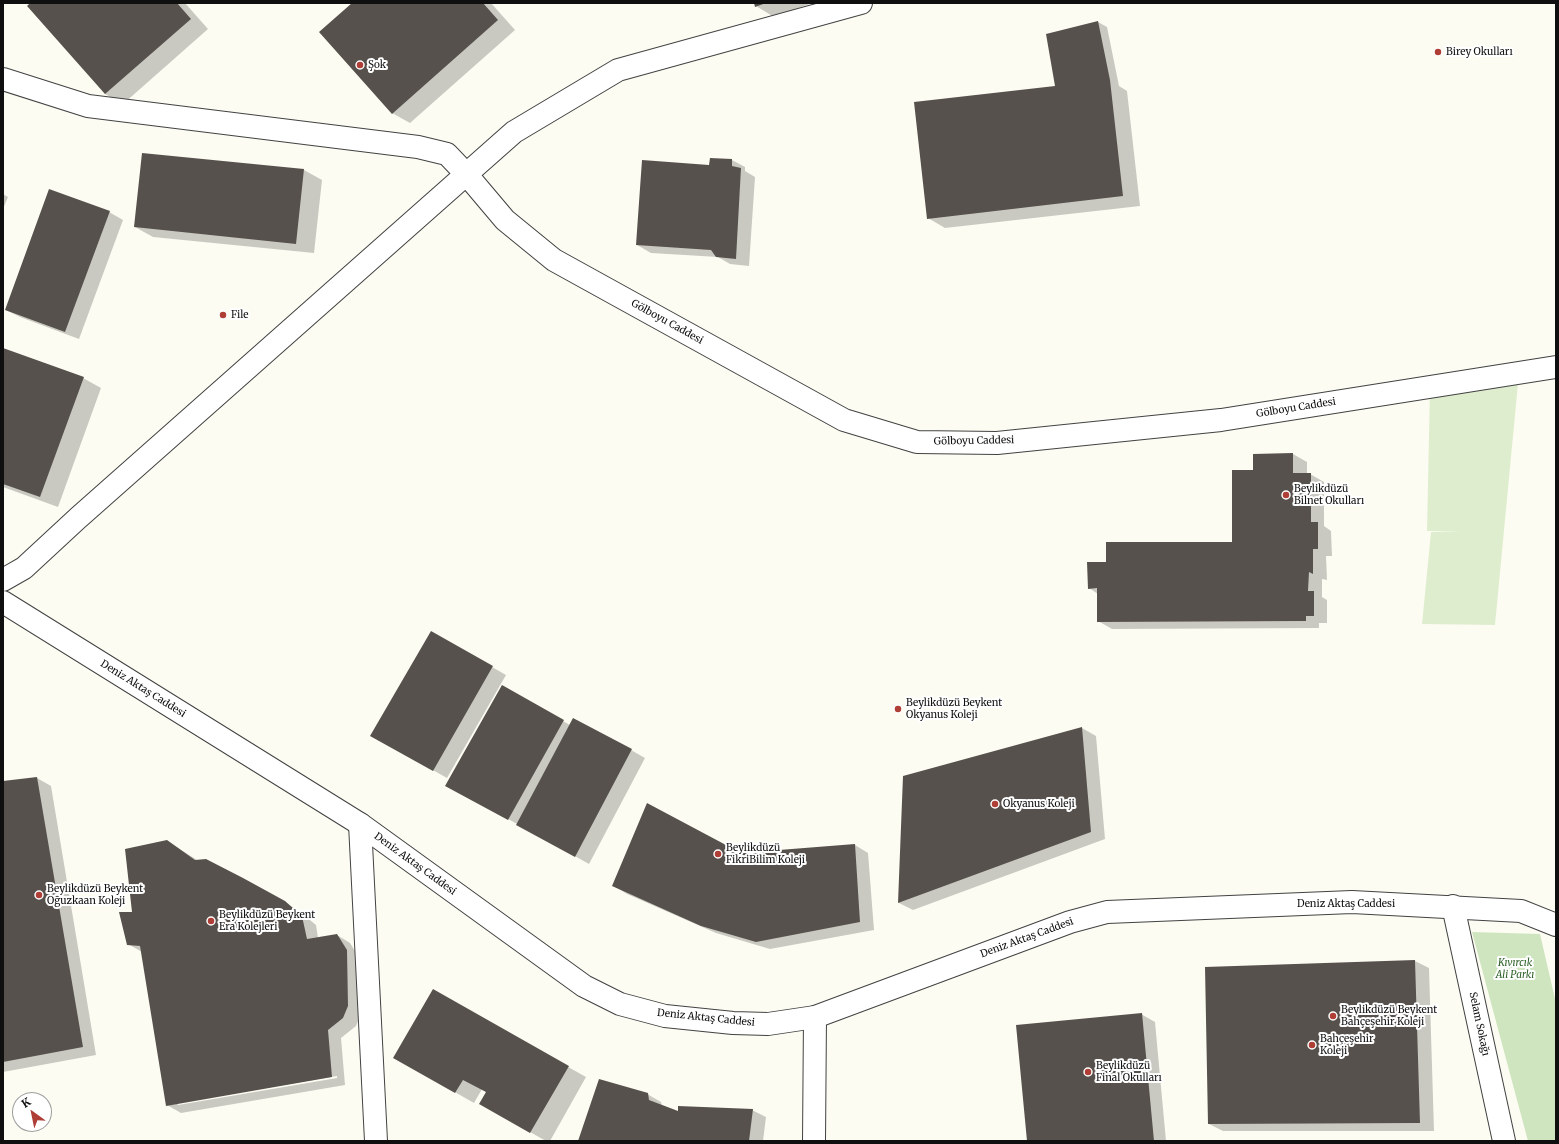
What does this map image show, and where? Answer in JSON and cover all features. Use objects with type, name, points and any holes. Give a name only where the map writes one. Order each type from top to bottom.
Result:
[{"type":"street","points":[[3,580],[24,568],[78,518],[514,132],[618,70],[861,3]]},
{"type":"street","name":"Gölboyu Caddesi","points":[[3,79],[88,106],[418,147],[447,154],[506,220],[554,260],[844,420],[917,442],[997,443],[1221,420],[1556,367]]},
{"type":"street","name":"Deniz Aktaş Caddesi","points":[[3,602],[360,824],[584,986],[620,1004],[665,1016],[733,1023],[768,1024],[815,1017],[1070,922],[1107,912],[1352,902],[1453,906],[1521,911],[1556,925]]},
{"type":"street","points":[[360,824],[376,1141]]},
{"type":"street","name":"Selam Sokağı","points":[[1453,906],[1504,1141]]},
{"type":"street","points":[[814,1141],[815,1017]]},
{"type":"green space","points":[[1519,373],[1495,625],[1422,624],[1431,532],[1461,531],[1427,531],[1430,387]]},
{"type":"green space","name":"Kıvırcık Ali Parkı","points":[[1472,932],[1540,934],[1556,1003],[1556,1141],[1528,1141]]},
{"type":"building","points":[[30,3],[177,3],[191,19],[105,94],[27,6]]},
{"type":"building","points":[[352,3],[483,3],[498,20],[392,114],[319,32]]},
{"type":"building","points":[[754,3],[766,3],[755,7]]},
{"type":"building","points":[[1098,21],[1110,80],[1123,196],[927,219],[914,102],[1055,86],[1046,34]]},
{"type":"building","points":[[142,153],[304,169],[296,244],[134,227]]},
{"type":"building","points":[[710,158],[732,159],[732,166],[741,168],[736,259],[716,257],[711,250],[636,245],[642,160],[709,165]]},
{"type":"building","points":[[49,189],[110,211],[65,332],[5,310]]},
{"type":"building","points":[[3,348],[84,377],[40,497],[3,484]]},
{"type":"building","points":[[1293,453],[1293,473],[1311,473],[1311,522],[1318,522],[1318,549],[1313,549],[1313,574],[1309,572],[1308,591],[1314,591],[1314,616],[1306,616],[1306,621],[1097,622],[1097,588],[1088,589],[1087,562],[1106,562],[1106,542],[1232,542],[1232,470],[1253,470],[1253,454]]},
{"type":"building","points":[[431,631],[493,666],[433,771],[370,736]]},
{"type":"building","points":[[502,685],[564,720],[508,820],[445,786]]},
{"type":"building","points":[[573,718],[632,749],[575,857],[516,825]]},
{"type":"building","name":"Okyanus Koleji","points":[[1082,727],[1091,832],[898,903],[903,776]]},
{"type":"building","points":[[37,777],[83,1047],[3,1062],[3,781]]},
{"type":"building","points":[[647,803],[741,853],[855,844],[860,922],[756,942],[701,926],[612,886]]},
{"type":"building","points":[[167,840],[195,860],[206,859],[285,901],[302,916],[307,939],[337,934],[347,950],[348,1006],[343,1018],[328,1030],[332,1077],[166,1106],[140,946],[127,945],[119,912],[132,912],[125,849]]},
{"type":"building","name":"Bahçeşehir Koleji","points":[[1415,960],[1420,1123],[1208,1124],[1205,967]]},
{"type":"building","points":[[433,989],[569,1066],[530,1133],[479,1104],[486,1092],[463,1080],[455,1093],[393,1058]]},
{"type":"building","points":[[1142,1013],[1154,1141],[1027,1141],[1016,1025]]},
{"type":"building","points":[[599,1079],[648,1093],[649,1100],[678,1111],[678,1106],[753,1109],[749,1141],[578,1141]]},
{"type":"place","name":"Birey Okulları","points":[[1438,52]]},
{"type":"place","name":"Şok","points":[[360,65]]},
{"type":"place","name":"File","points":[[223,315]]},
{"type":"place","name":"Beylikdüzü Bilnet Okulları","points":[[1286,495]]},
{"type":"place","name":"Beylikdüzü Beykent Okyanus Koleji","points":[[898,709]]},
{"type":"place","name":"Okyanus Koleji","points":[[995,804]]},
{"type":"place","name":"Beylikdüzü FikriBilim Koleji","points":[[718,854]]},
{"type":"place","name":"Beylikdüzü Beykent Oğuzkaan Koleji","points":[[39,895]]},
{"type":"place","name":"Beylikdüzü Beykent Era Kolejleri","points":[[211,921]]},
{"type":"place","name":"Beylikdüzü Beykent Bahçeşehir Koleji","points":[[1333,1016]]},
{"type":"place","name":"Bahçeşehir Koleji","points":[[1312,1045]]},
{"type":"place","name":"Beylikdüzü Final Okulları","points":[[1088,1072]]}]
